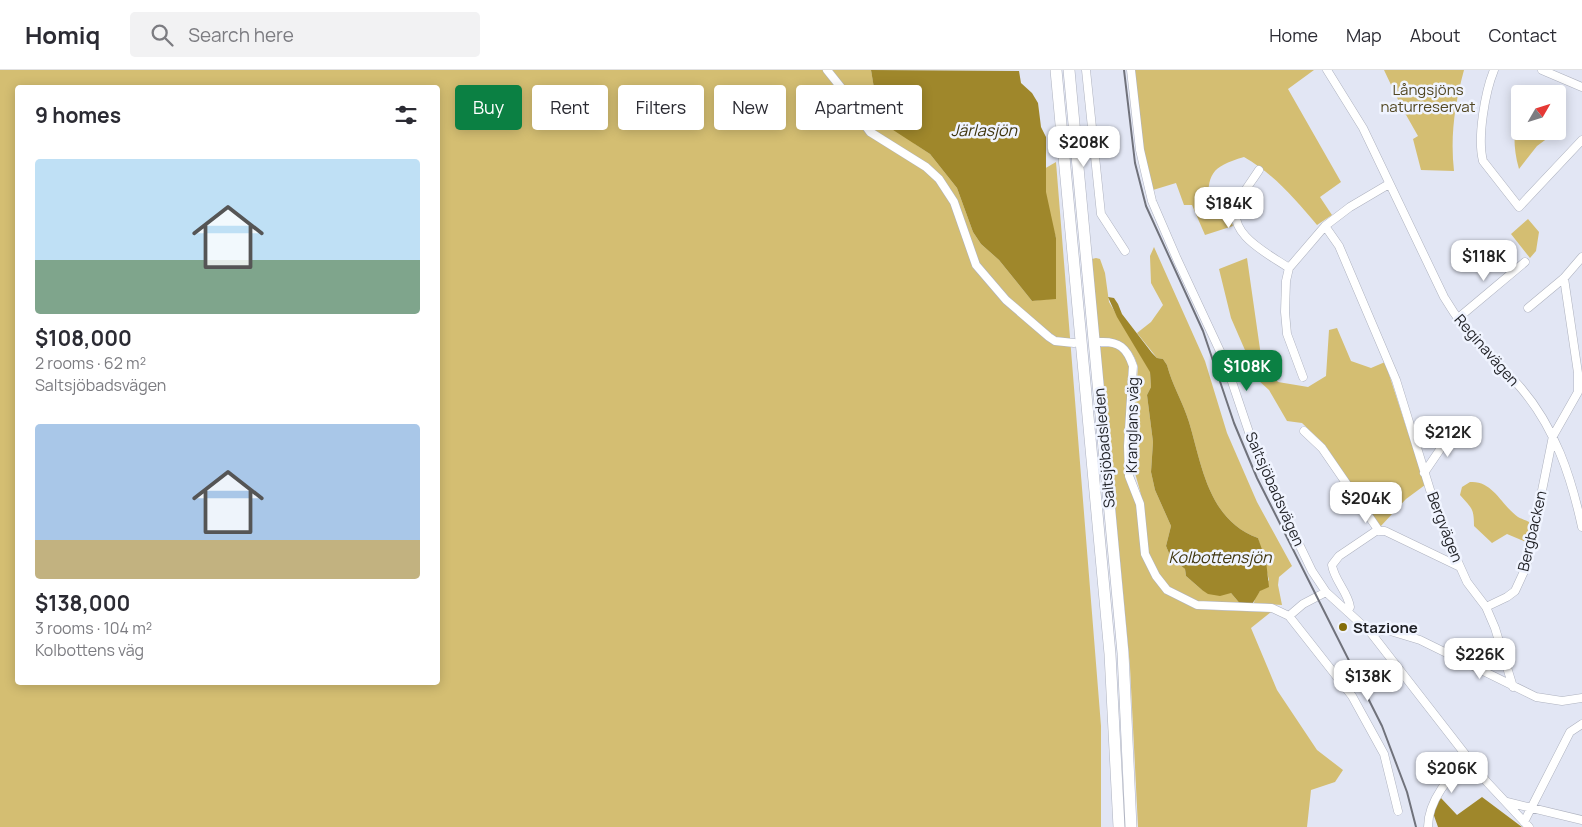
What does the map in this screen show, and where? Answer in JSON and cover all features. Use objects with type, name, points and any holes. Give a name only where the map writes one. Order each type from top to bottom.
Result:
[{"type":"highway","name":"Saltsjöbadsleden","points":[[1056,70],[1110,654],[1119,827]]},
{"type":"highway","name":"Saltsjöbadsleden","points":[[1069,70],[1123,653],[1131,827]]},
{"type":"street","points":[[827,70],[848,94],[857,114],[870,132],[926,167],[939,179],[954,202],[976,265],[988,282],[1048,337],[1055,341],[1074,343]]},
{"type":"street","points":[[1086,70],[1101,214],[1125,251]]},
{"type":"street","name":"Saltsjöbadsvägen","points":[[1131,70],[1141,157],[1159,218],[1226,364],[1258,459],[1312,571],[1326,592],[1372,633],[1468,758],[1527,825]]},
{"type":"street","name":"Reginavägen","points":[[1327,70],[1352,109],[1444,297],[1457,319],[1485,352],[1520,387],[1554,436],[1578,488],[1582,527]]},
{"type":"street","points":[[1494,70],[1485,111],[1480,145],[1481,155],[1483,161],[1519,207],[1582,140]]},
{"type":"street","points":[[1542,70],[1582,87]]},
{"type":"street","points":[[1259,170],[1238,204],[1236,218],[1248,240],[1289,268]]},
{"type":"street","points":[[1303,377],[1288,334],[1285,312],[1286,281],[1289,268],[1325,226],[1350,207],[1389,184]]},
{"type":"street","name":"Bergvägen","points":[[1325,226],[1339,246],[1396,380],[1440,522],[1468,582],[1486,606],[1495,628],[1513,687]]},
{"type":"street","points":[[1528,308],[1564,278],[1582,257]]},
{"type":"street","points":[[1457,319],[1525,262]]},
{"type":"street","points":[[1564,278],[1580,392]]},
{"type":"street","name":"Kranglans väg","points":[[1100,342],[1114,342],[1123,346],[1130,355],[1133,366],[1128,446],[1130,476],[1140,504],[1145,554],[1156,576],[1167,590],[1197,605],[1272,608],[1289,616]]},
{"type":"street","name":"Bergbacken","points":[[1486,606],[1508,597],[1515,591],[1527,565],[1554,436],[1580,392]]},
{"type":"street","points":[[1424,473],[1439,452],[1449,430]]},
{"type":"street","points":[[1304,431],[1322,448],[1379,531]]},
{"type":"street","points":[[1348,611],[1350,607],[1349,601],[1334,574],[1332,565],[1339,556],[1379,531],[1385,531],[1460,567]]},
{"type":"street","points":[[1326,592],[1303,604],[1289,616],[1352,696],[1384,754],[1398,810]]},
{"type":"street","points":[[1372,633],[1387,630],[1414,637],[1481,668],[1513,687],[1549,700],[1576,701],[1582,698]]},
{"type":"street","points":[[1527,825],[1531,808],[1570,732],[1582,724]]},
{"type":"street","points":[[1428,827],[1429,815],[1438,793],[1468,758]]},
{"type":"street","points":[[1507,802],[1582,820]]},
{"type":"green space","points":[[0,70],[871,70],[874,85],[796,85],[796,130],[901,130],[915,144],[930,154],[957,188],[973,232],[981,244],[999,260],[1032,301],[1056,298],[1056,238],[1041,191],[1044,169],[1056,162],[1101,726],[1101,827],[0,827]]},
{"type":"green space","points":[[1134,70],[1314,70],[1288,89],[1341,182],[1320,197],[1332,215],[1317,225],[1274,179],[1244,157],[1224,164],[1213,173],[1210,179],[1208,207],[1216,213],[1229,214],[1233,226],[1205,235],[1192,205],[1184,205],[1176,183],[1153,190],[1142,145]]},
{"type":"green space","name":"Långsjöns naturreservat","points":[[1384,70],[1464,70],[1454,120],[1454,171],[1421,170],[1413,139],[1418,136]]},
{"type":"green space","points":[[1514,140],[1545,140],[1537,146],[1519,169]]},
{"type":"green space","points":[[1528,219],[1539,232],[1536,251],[1530,258],[1511,234]]},
{"type":"green space","points":[[1154,247],[1205,361],[1227,433],[1257,502],[1292,566],[1279,577],[1278,585],[1282,605],[1254,603],[1255,597],[1269,580],[1258,538],[1241,530],[1218,505],[1203,473],[1187,415],[1167,365],[1163,359],[1157,358],[1137,333],[1151,322],[1163,305],[1151,283],[1150,256]]},
{"type":"green space","points":[[1247,258],[1262,363],[1278,382],[1308,387],[1326,376],[1329,330],[1337,328],[1351,361],[1371,368],[1385,362],[1425,485],[1406,499],[1380,527],[1325,445],[1302,423],[1287,421],[1269,390],[1258,380],[1231,318],[1219,269]]},
{"type":"green space","points":[[1092,259],[1100,259],[1105,273],[1109,302],[1150,371],[1151,387],[1147,395],[1153,442],[1151,472],[1155,490],[1171,526],[1166,546],[1171,558],[1185,569],[1186,576],[1202,590],[1231,593],[1242,606],[1223,605],[1186,598],[1169,589],[1160,581],[1154,571],[1150,561],[1145,514],[1131,448],[1138,367],[1129,349],[1124,345],[1114,340],[1099,339]]},
{"type":"green space","points":[[1100,347],[1115,347],[1127,356],[1129,366],[1125,445],[1154,578],[1196,607],[1214,610],[1271,612],[1251,628],[1277,690],[1317,750],[1343,770],[1335,782],[1311,790],[1307,827],[1138,827],[1130,667]]},
{"type":"green space","points":[[1470,482],[1478,482],[1491,489],[1512,512],[1519,518],[1529,522],[1530,532],[1526,542],[1507,534],[1492,543],[1474,526],[1471,508],[1460,495],[1462,487]]},
{"type":"water","name":"Järlasjön","points":[[871,70],[1019,71],[1021,83],[1032,93],[1038,103],[1041,127],[1046,137],[1046,192],[1056,238],[1056,299],[1032,301],[999,260],[981,244],[973,232],[957,188],[930,154],[893,130],[922,130],[922,85],[874,85]]},
{"type":"water","name":"Kolbottensjön","points":[[1108,297],[1114,298],[1122,314],[1152,353],[1157,358],[1163,359],[1167,365],[1187,415],[1203,473],[1218,505],[1241,530],[1258,538],[1266,561],[1269,587],[1260,591],[1251,606],[1242,606],[1231,593],[1220,596],[1208,594],[1186,576],[1185,569],[1171,558],[1166,546],[1171,526],[1155,490],[1151,472],[1153,442],[1147,395],[1151,387],[1150,372],[1117,317]]},
{"type":"water","points":[[1482,797],[1522,827],[1438,827],[1432,810],[1441,798],[1457,815]]},
{"type":"railway","points":[[1124,70],[1135,163],[1146,206],[1203,331],[1234,423],[1257,478],[1382,726],[1407,792],[1416,827]]},
{"type":"place","name":"Stazione","points":[[1343,627]]}]
